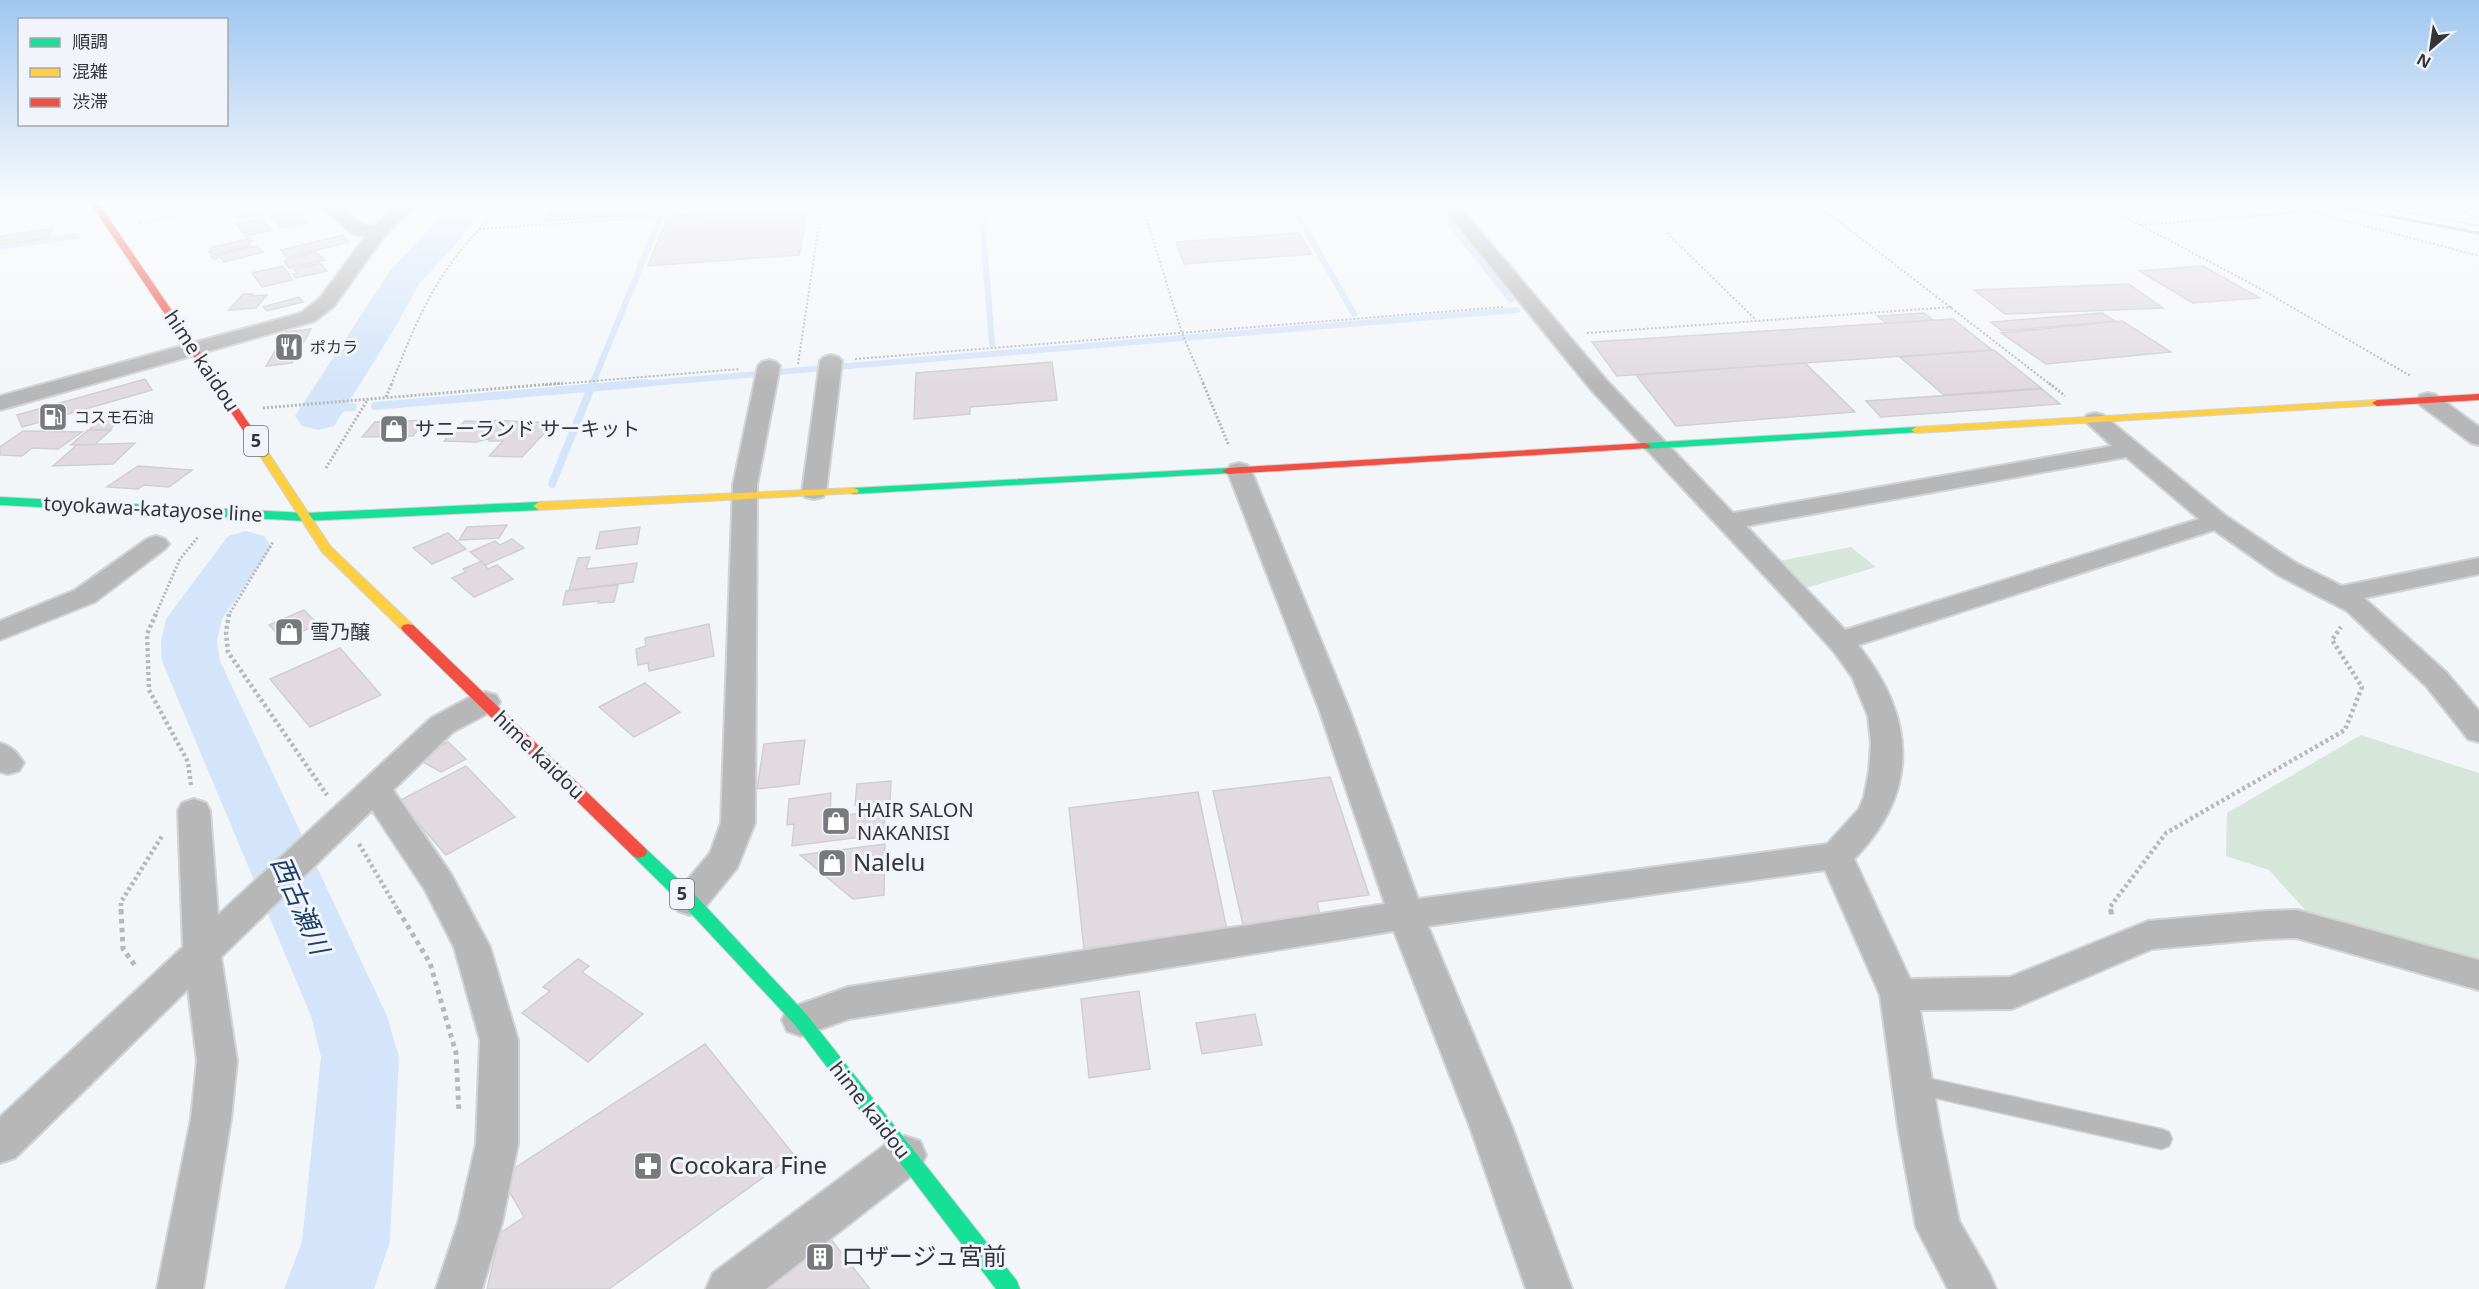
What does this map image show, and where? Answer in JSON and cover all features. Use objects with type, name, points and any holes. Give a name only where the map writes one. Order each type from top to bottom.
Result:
[{"type":"main road","name":"hime kaidou","points":[[136,264],[195,349],[216,385],[326,549],[690,901],[801,1020],[1009,1289]]},
{"type":"main road","name":"toyokawa-katayose line","points":[[0,501],[305,517],[1239,470],[2479,397]]},
{"type":"street","points":[[0,403],[308,317],[327,302],[355,264]]},
{"type":"street","points":[[801,1020],[848,1003],[1407,915],[1836,856],[1863,830],[1877,806],[1887,753],[1880,706],[1870,685],[1840,640],[1729,521],[1653,445],[1497,264]]},
{"type":"street","points":[[814,492],[831,362]]},
{"type":"street","points":[[690,901],[724,860],[738,823],[744,496],[769,366]]},
{"type":"street","points":[[2439,399],[2479,438]]},
{"type":"street","points":[[2095,420],[2217,521],[2287,569],[2348,600],[2436,679],[2479,732]]},
{"type":"street","points":[[1729,521],[2132,449]]},
{"type":"street","points":[[1239,470],[1334,709],[1407,915],[1491,1127],[1549,1289]]},
{"type":"street","points":[[1840,640],[2217,521]]},
{"type":"street","points":[[0,631],[85,596],[156,544]]},
{"type":"street","points":[[2348,600],[2479,566]]},
{"type":"street","points":[[0,1144],[442,725],[485,702]]},
{"type":"street","points":[[375,789],[439,883],[472,948],[499,1040],[497,1144],[480,1223],[459,1289]]},
{"type":"street","points":[[180,1289],[211,1119],[217,1061],[209,946],[194,812]]},
{"type":"street","points":[[1836,856],[1899,995],[1938,1227],[1973,1289]]},
{"type":"street","points":[[1899,995],[2012,993],[2148,935],[2297,924],[2479,975]]},
{"type":"street","points":[[729,1289],[905,1155]]},
{"type":"lane","points":[[1913,1084],[2160,1138]]},
{"type":"path","points":[[386,397],[432,292],[453,264]]},
{"type":"path","points":[[798,364],[813,264]]},
{"type":"path","points":[[1161,264],[1182,333],[1239,470]]},
{"type":"path","points":[[1699,264],[1756,321]]},
{"type":"path","points":[[1895,264],[2095,420]]},
{"type":"path","points":[[2214,264],[2250,283],[2439,399]]},
{"type":"path","points":[[292,406],[1530,305]]},
{"type":"path","points":[[1557,335],[1952,307]]},
{"type":"path","points":[[326,468],[368,399]]},
{"type":"path","points":[[158,995],[123,949],[121,902],[160,838],[194,812],[188,762],[149,690],[147,634],[180,559],[203,530]]},
{"type":"path","points":[[273,543],[229,612],[226,632],[228,652],[343,819],[430,963],[456,1053],[459,1124]]},
{"type":"path","points":[[2117,948],[2110,907],[2166,833],[2345,730],[2362,687],[2332,640],[2348,600]]},
{"type":"green space","points":[[1851,547],[1876,567],[1806,588],[1779,561]]},
{"type":"green space","points":[[2361,735],[2479,773],[2479,965],[2315,921],[2269,870],[2226,856],[2227,813]]},
{"type":"building","points":[[286,264],[306,264],[289,268]]},
{"type":"building","points":[[321,264],[327,271],[296,278],[293,274],[297,273],[294,269]]},
{"type":"building","points":[[649,264],[673,264],[648,266]]},
{"type":"building","points":[[283,266],[293,280],[262,287],[252,273]]},
{"type":"building","points":[[2203,266],[2260,298],[2193,303],[2139,271]]},
{"type":"building","points":[[2129,284],[2163,308],[2005,314],[1974,290]]},
{"type":"building","points":[[243,294],[267,295],[256,308],[229,310]]},
{"type":"building","points":[[299,297],[303,302],[267,311],[263,307]]},
{"type":"building","points":[[1924,313],[1933,320],[1886,323],[1877,316]]},
{"type":"building","points":[[2102,313],[2115,321],[2002,331],[1991,322]]},
{"type":"building","points":[[1953,319],[1992,350],[1617,376],[1592,342]]},
{"type":"building","points":[[2122,321],[2171,352],[2046,364],[2001,333]]},
{"type":"building","name":"ポカラ","points":[[311,329],[292,363],[266,366],[286,332]]},
{"type":"building","points":[[1994,350],[2041,388],[1944,395],[1900,357]]},
{"type":"building","points":[[1052,362],[1057,400],[970,407],[970,414],[914,419],[916,373]]},
{"type":"building","points":[[1805,363],[1855,412],[1676,426],[1636,375]]},
{"type":"building","points":[[145,379],[152,390],[22,427],[17,415]]},
{"type":"building","points":[[2042,389],[2060,404],[1881,417],[1866,401]]},
{"type":"building","points":[[125,415],[110,429],[89,430],[105,416]]},
{"type":"building","name":"サニーランド サーキット","points":[[426,420],[413,436],[362,437],[375,422]]},
{"type":"building","points":[[489,420],[554,423],[522,457],[489,456],[503,441],[489,441],[491,438],[476,442],[444,441],[465,421],[488,422]]},
{"type":"building","points":[[88,430],[111,430],[95,444],[71,445]]},
{"type":"building","points":[[23,431],[82,432],[58,449],[32,448],[22,456],[0,455],[0,447]]},
{"type":"building","points":[[135,443],[113,464],[53,466],[77,445]]},
{"type":"building","points":[[138,466],[192,470],[169,487],[144,485],[138,489],[107,487]]},
{"type":"building","points":[[507,525],[499,538],[459,540],[467,527]]},
{"type":"building","points":[[640,527],[637,544],[596,549],[600,532]]},
{"type":"building","points":[[448,533],[466,549],[432,564],[413,548]]},
{"type":"building","points":[[512,539],[524,548],[486,565],[470,552],[495,541],[500,545]]},
{"type":"building","points":[[590,557],[586,569],[637,563],[633,582],[569,590],[578,558]]},
{"type":"building","points":[[482,561],[488,569],[497,565],[513,579],[474,597],[452,578],[466,572],[463,569]]},
{"type":"building","points":[[618,585],[614,602],[598,603],[599,601],[563,605],[566,591]]},
{"type":"building","name":"雪乃醸","points":[[304,610],[318,624],[284,640],[269,625]]},
{"type":"building","points":[[709,624],[714,656],[649,671],[648,663],[638,665],[636,649],[646,646],[645,638]]},
{"type":"building","points":[[340,648],[381,695],[310,727],[270,679]]},
{"type":"building","points":[[645,683],[680,712],[634,737],[599,707]]},
{"type":"building","points":[[805,740],[799,784],[757,789],[764,744]]},
{"type":"building","points":[[448,742],[466,759],[441,772],[423,762],[417,765],[413,760]]},
{"type":"building","points":[[466,766],[515,817],[446,855],[399,801]]},
{"type":"building","points":[[1330,777],[1369,895],[1317,902],[1320,915],[1243,925],[1213,791]]},
{"type":"building","points":[[891,781],[890,801],[855,805],[857,784]]},
{"type":"building","points":[[1198,792],[1227,930],[1084,949],[1069,808]]},
{"type":"building","name":"HAIR SALON NAKANISI","points":[[831,793],[830,817],[885,810],[884,834],[792,846],[794,824],[787,825],[789,799]]},
{"type":"building","points":[[885,844],[884,895],[853,899],[800,855]]},
{"type":"building","points":[[578,959],[589,966],[582,972],[643,1014],[588,1062],[522,1013],[550,991],[543,987]]},
{"type":"building","points":[[1139,991],[1150,1069],[1089,1078],[1081,999]]},
{"type":"building","points":[[1255,1014],[1262,1045],[1202,1054],[1196,1023]]},
{"type":"building","name":"Cocokara Fine","points":[[705,1044],[794,1155],[609,1289],[487,1289],[500,1233],[524,1217],[501,1177]]},
{"type":"building","name":"ロザージュ宮前","points":[[826,1233],[870,1289],[769,1289],[764,1282]]},
{"type":"waterway","points":[[318,416],[373,331],[403,279],[417,264]]},
{"type":"waterway","points":[[592,385],[641,264]]},
{"type":"waterway","points":[[986,264],[992,344]]},
{"type":"waterway","points":[[1325,264],[1354,314]]},
{"type":"waterway","points":[[1483,264],[1511,300]]},
{"type":"waterway","points":[[777,372],[1517,310]]},
{"type":"waterway","points":[[627,385],[758,374]]},
{"type":"waterway","points":[[591,388],[593,383]]},
{"type":"waterway","points":[[591,388],[645,383]]},
{"type":"waterway","points":[[375,406],[591,388]]},
{"type":"waterway","points":[[552,484],[591,388]]},
{"type":"waterway","points":[[323,409],[353,407]]},
{"type":"waterway","name":"西古瀬川","points":[[246,547],[194,619],[189,641],[191,661],[349,1016],[360,1057],[346,1242],[329,1289]]},
{"type":"traffic: fast","points":[[1645,446],[1916,430]]},
{"type":"traffic: fast","points":[[853,491],[1228,471]]},
{"type":"traffic: fast","points":[[0,501],[305,517],[539,506]]},
{"type":"traffic: fast","points":[[639,852],[690,901],[801,1020],[1009,1289]]},
{"type":"traffic: slow","points":[[1916,430],[2377,403]]},
{"type":"traffic: slow","points":[[251,434],[326,549],[408,628]]},
{"type":"traffic: slow","points":[[539,506],[853,491]]},
{"type":"traffic: jam","points":[[136,264],[251,434]]},
{"type":"traffic: jam","points":[[2377,403],[2479,397]]},
{"type":"traffic: jam","points":[[1228,471],[1645,446]]},
{"type":"traffic: jam","points":[[408,628],[639,852]]},
{"type":"place","name":"ポカラ","points":[[289,347]]},
{"type":"place","name":"コスモ石油","points":[[53,417]]},
{"type":"place","name":"サニーランド サーキット","points":[[394,429]]},
{"type":"place","name":"雪乃醸","points":[[289,632]]},
{"type":"place","name":"HAIR SALON NAKANISI","points":[[836,821]]},
{"type":"place","name":"Nalelu","points":[[832,863]]},
{"type":"place","name":"Cocokara Fine","points":[[648,1166]]},
{"type":"place","name":"ロザージュ宮前","points":[[820,1257]]}]
